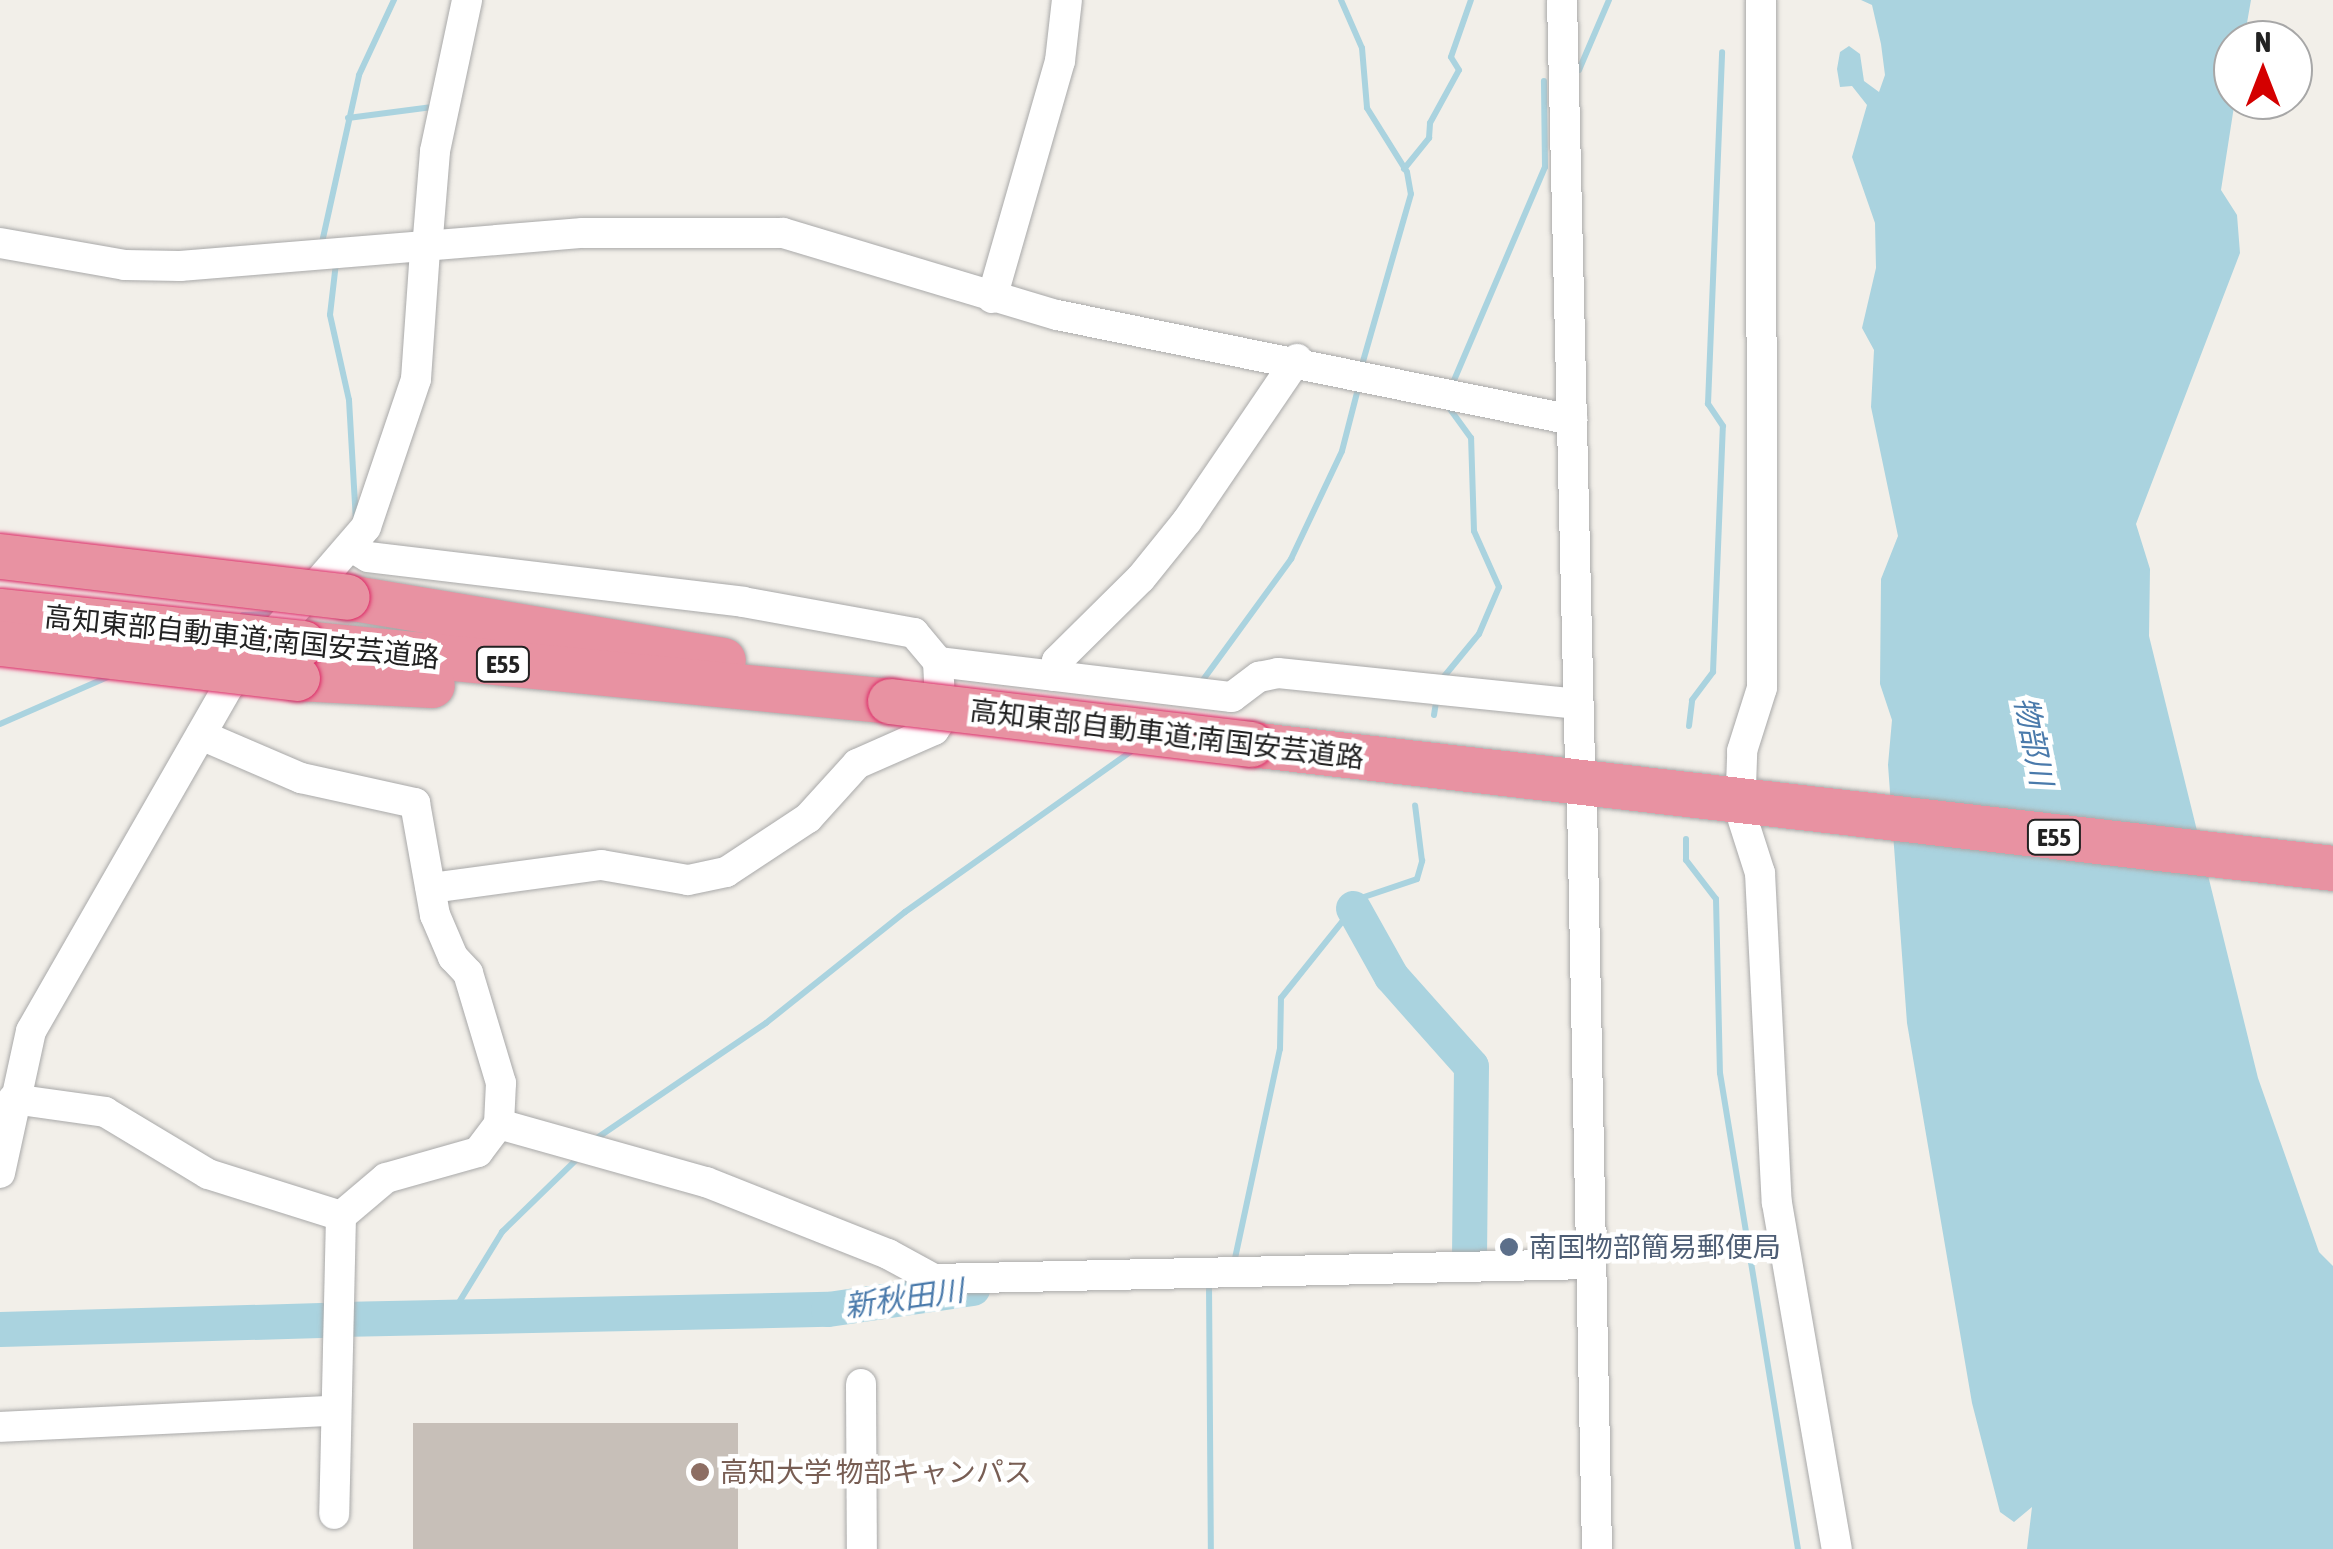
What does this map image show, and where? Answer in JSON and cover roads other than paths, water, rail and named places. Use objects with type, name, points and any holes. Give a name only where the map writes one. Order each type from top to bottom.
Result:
[{"type":"highway","points":[[0,556],[338,586],[770,668],[890,701]]},
{"type":"highway","name":"高知東部自動車道;南国安芸道路","points":[[0,610],[300,661],[704,685],[890,701],[1753,805],[2333,868]]},
{"type":"highway","points":[[0,643],[300,661]]},
{"type":"street","points":[[0,1173],[7,1113],[31,1031],[228,687],[295,604],[338,586],[366,527],[416,380],[434,150],[467,0]]},
{"type":"street","points":[[992,298],[1060,61],[1067,0]]},
{"type":"street","points":[[1562,0],[1580,766]]},
{"type":"street","points":[[1761,0],[1762,688],[1742,751],[1753,805],[1760,874],[1777,1202],[1837,1549]]},
{"type":"street","points":[[0,242],[147,266],[426,249],[582,233],[783,233],[992,298],[1572,420]]},
{"type":"street","points":[[1054,676],[1057,661],[1141,578],[1187,522],[1297,360]]},
{"type":"street","points":[[0,540],[338,586]]},
{"type":"street","points":[[353,548],[368,557],[743,602],[914,633],[938,662],[941,720],[934,730],[857,764],[808,818],[726,872],[688,880],[601,865],[431,888]]},
{"type":"street","points":[[0,662],[228,687]]},
{"type":"street","points":[[938,662],[1232,696],[1259,676],[1278,673],[1578,704]]},
{"type":"street","points":[[202,735],[300,778],[415,803],[441,934],[468,973],[501,1082],[499,1124],[468,1158],[386,1178],[341,1216],[333,1412],[334,1514]]},
{"type":"street","points":[[1582,803],[1597,1549]]},
{"type":"street","points":[[7,1113],[105,1112],[208,1174],[341,1216]]},
{"type":"street","points":[[499,1124],[706,1182],[888,1254],[934,1279],[1591,1264]]},
{"type":"street","points":[[861,1384],[862,1549]]},
{"type":"street","points":[[0,1428],[333,1412]]},
{"type":"water","name":"物部川","points":[[1861,0],[2251,0],[2248,20],[2213,20],[2213,120],[2232,120],[2221,190],[2237,215],[2240,253],[2136,524],[2150,569],[2149,636],[2258,1078],[2319,1252],[2333,1266],[2333,1549],[2027,1549],[2032,1507],[2014,1522],[2000,1512],[1972,1403],[1907,1023],[1888,765],[1892,720],[1880,684],[1881,579],[1898,536],[1871,407],[1874,350],[1862,328],[1876,268],[1875,223],[1852,157],[1867,105],[1852,86],[1840,87],[1837,69],[1840,52],[1849,46],[1860,54],[1864,81],[1879,92],[1885,75],[1872,5]]},
{"type":"waterway","points":[[321,247],[359,75],[394,0]]},
{"type":"waterway","points":[[1341,0],[1362,48],[1367,108],[1407,172],[1411,194],[1362,365]]},
{"type":"waterway","points":[[1404,169],[1429,138],[1430,123],[1459,70],[1451,57],[1471,0]]},
{"type":"waterway","points":[[1579,70],[1609,0]]},
{"type":"waterway","points":[[1689,726],[1692,700],[1713,672],[1723,426],[1708,404],[1722,52]]},
{"type":"waterway","points":[[1452,385],[1545,167],[1544,81]]},
{"type":"waterway","points":[[348,118],[432,107]]},
{"type":"waterway","points":[[336,263],[330,315],[349,400],[356,522]]},
{"type":"waterway","points":[[1200,684],[1291,559],[1342,451],[1359,385]]},
{"type":"waterway","points":[[1442,679],[1479,634],[1499,587],[1474,531],[1471,438],[1447,405]]},
{"type":"waterway","points":[[243,615],[266,614],[277,605]]},
{"type":"waterway","points":[[0,724],[110,676]]},
{"type":"waterway","points":[[1434,715],[1437,696]]},
{"type":"waterway","points":[[594,1140],[766,1023],[905,912],[1134,749]]},
{"type":"waterway","points":[[1234,1263],[1280,1049],[1281,998],[1361,898],[1417,879],[1422,861],[1415,805]]},
{"type":"waterway","points":[[1686,839],[1686,860],[1716,899],[1720,1073],[1798,1549]]},
{"type":"waterway","name":"新秋田川","points":[[1353,908],[1391,976],[1471,1066],[1469,1258]]},
{"type":"waterway","points":[[450,1317],[502,1232],[579,1157]]},
{"type":"waterway","points":[[1209,1284],[1211,1549]]},
{"type":"waterway","name":"新秋田川","points":[[340,1319],[828,1309],[972,1288]]},
{"type":"waterway","name":"新秋田川","points":[[0,1329],[329,1320]]},
{"type":"place","name":"南国物部簡易郵便局","points":[[1509,1247]]},
{"type":"place","name":"高知大学 物部キャンパス","points":[[700,1472]]}]
